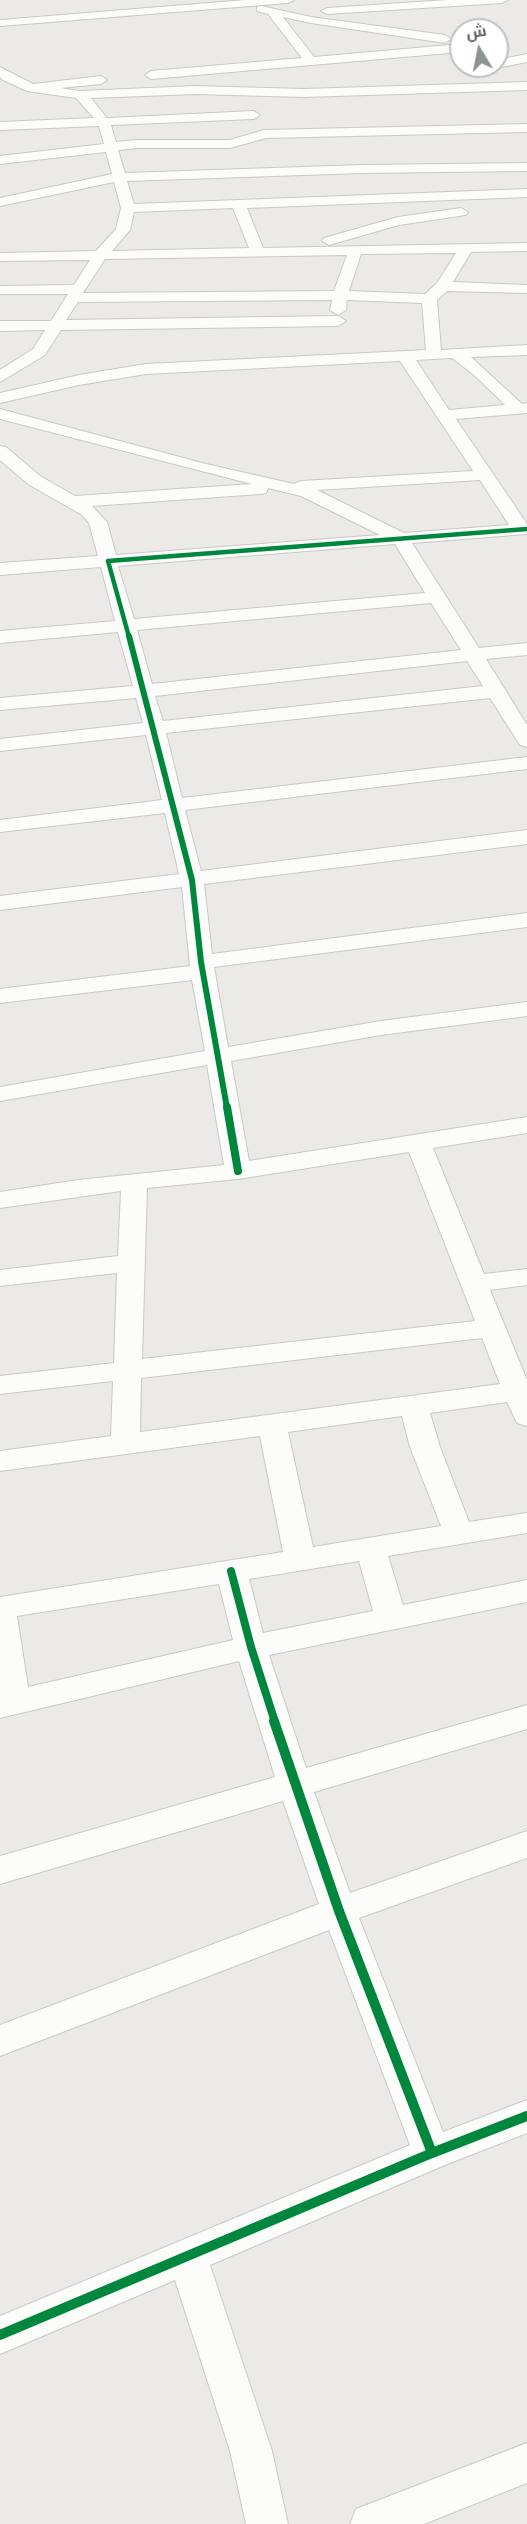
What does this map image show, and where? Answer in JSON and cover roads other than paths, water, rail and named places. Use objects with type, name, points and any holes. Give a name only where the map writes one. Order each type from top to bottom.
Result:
[{"type":"street","points":[[0,23],[130,14],[234,2],[288,0]]},
{"type":"street","points":[[276,13],[502,0]]},
{"type":"street","points":[[100,2],[130,14]]},
{"type":"street","points":[[234,2],[311,20],[449,39]]},
{"type":"street","points":[[276,13],[310,60]]},
{"type":"street","points":[[509,48],[527,50]]},
{"type":"street","points":[[144,76],[449,49]]},
{"type":"street","points":[[509,62],[527,58]]},
{"type":"street","points":[[0,71],[7,77],[27,86],[110,80]]},
{"type":"street","points":[[426,89],[463,78]]},
{"type":"street","points":[[0,84],[80,95],[195,90],[304,93],[527,86]]},
{"type":"street","points":[[230,91],[254,115],[263,128],[264,134]]},
{"type":"street","points":[[0,377],[39,352],[100,255],[123,230],[128,208],[104,122],[80,95]]},
{"type":"street","points":[[0,126],[254,115]]},
{"type":"street","points":[[0,160],[137,144],[230,144],[264,134],[527,128]]},
{"type":"street","points":[[0,202],[121,177],[362,169],[527,167]]},
{"type":"street","points":[[128,208],[527,194]]},
{"type":"street","points":[[491,209],[527,194]]},
{"type":"street","points":[[238,203],[257,250]]},
{"type":"street","points":[[299,250],[425,215],[475,211]]},
{"type":"street","points":[[0,257],[257,250],[527,247]]},
{"type":"street","points":[[0,290],[77,293],[340,295],[429,299],[443,285],[466,248]]},
{"type":"street","points":[[335,359],[340,295],[357,249]]},
{"type":"street","points":[[443,285],[527,289]]},
{"type":"street","points":[[429,299],[434,354]]},
{"type":"street","points":[[0,326],[338,321]]},
{"type":"street","points":[[0,398],[78,380],[146,369],[527,350]]},
{"type":"street","points":[[455,353],[523,409]]},
{"type":"street","points":[[405,356],[524,529]]},
{"type":"street","points":[[446,415],[523,409]]},
{"type":"street","points":[[0,414],[203,468],[291,487],[326,500],[400,538],[527,741]]},
{"type":"street","points":[[0,451],[34,480],[88,511],[98,522],[155,730],[192,880],[202,967],[238,1171]]},
{"type":"street","points":[[70,502],[485,474]]},
{"type":"street","points":[[0,569],[524,529]]},
{"type":"street","points":[[0,637],[437,597]]},
{"type":"street","points":[[0,704],[143,691],[527,649]]},
{"type":"street","points":[[0,745],[155,730],[495,691]]},
{"type":"street","points":[[0,826],[527,763]]},
{"type":"street","points":[[0,903],[527,837]]},
{"type":"street","points":[[0,996],[527,920]]},
{"type":"street","points":[[0,1094],[426,1021],[527,1009]]},
{"type":"street","points":[[0,1200],[238,1171],[527,1125]]},
{"type":"street","points":[[0,1461],[413,1405],[523,1399],[490,1328],[418,1143]]},
{"type":"street","points":[[125,1444],[134,1182]]},
{"type":"street","points":[[0,1278],[131,1263]]},
{"type":"street","points":[[473,1284],[527,1277]]},
{"type":"street","points":[[0,1385],[490,1328]]},
{"type":"street","points":[[413,1405],[425,1447],[459,1534]]},
{"type":"street","points":[[272,1424],[300,1560]]},
{"type":"street","points":[[527,1523],[0,1609],[7,1704],[251,1647],[527,1591]]},
{"type":"street","points":[[370,1548],[391,1617]]},
{"type":"street","points":[[231,1571],[251,1647],[294,1784],[339,1911],[432,2153]]},
{"type":"street","points":[[0,1870],[527,1717]]},
{"type":"street","points":[[0,2041],[339,1911],[527,1844]]},
{"type":"street","points":[[0,2335],[432,2153],[527,2116]]},
{"type":"street","points":[[188,2257],[251,2451],[267,2524]]},
{"type":"street","points":[[371,2524],[527,2463]]}]
